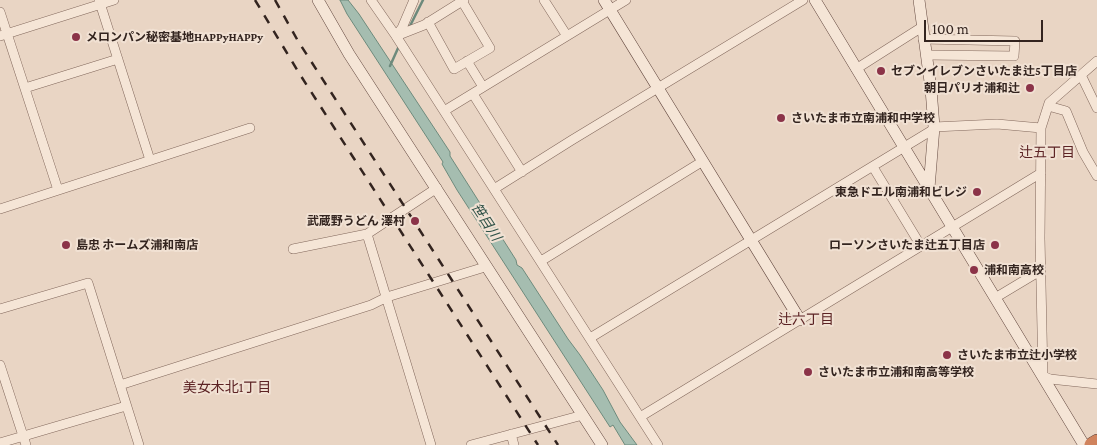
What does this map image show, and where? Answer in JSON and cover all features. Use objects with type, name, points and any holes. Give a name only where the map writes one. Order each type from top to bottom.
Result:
[{"type":"highway","points":[[1092,445],[1097,442]]},
{"type":"street","points":[[4,35],[100,2],[114,0]]},
{"type":"street","points":[[318,0],[349,54],[437,188],[485,267],[602,445]]},
{"type":"street","points":[[371,0],[658,445]]},
{"type":"street","points":[[396,36],[402,28],[414,0]]},
{"type":"street","points":[[396,36],[428,22],[463,0],[490,48],[454,69],[428,22]]},
{"type":"street","points":[[544,0],[567,36]]},
{"type":"street","points":[[444,111],[567,36],[607,5],[626,0]]},
{"type":"street","points":[[494,190],[803,0]]},
{"type":"street","points":[[815,0],[1084,445]]},
{"type":"street","points":[[919,0],[931,89],[934,128],[929,188]]},
{"type":"street","points":[[100,2],[150,160]]},
{"type":"street","points":[[607,5],[800,320]]},
{"type":"street","points":[[0,12],[4,35],[25,88],[58,190]]},
{"type":"street","points":[[856,69],[923,33],[1015,41],[1014,56],[926,54]]},
{"type":"street","points":[[25,88],[118,59]]},
{"type":"street","points":[[467,61],[483,87]]},
{"type":"street","points":[[1043,376],[1040,271],[1041,128],[1049,103],[1097,61]]},
{"type":"street","points":[[1081,74],[1097,108]]},
{"type":"street","points":[[473,94],[522,172]]},
{"type":"street","points":[[1048,106],[1066,111],[1083,152],[1097,176]]},
{"type":"street","points":[[590,338],[934,128],[998,124],[1041,128]]},
{"type":"street","points":[[0,209],[250,128]]},
{"type":"street","points":[[540,261],[703,161]]},
{"type":"street","points":[[872,167],[921,246]]},
{"type":"street","points":[[640,417],[1041,173]]},
{"type":"street","points":[[293,249],[367,234],[437,188]]},
{"type":"street","points":[[367,234],[431,445]]},
{"type":"street","points":[[120,385],[371,305],[387,296],[485,267]]},
{"type":"street","points":[[995,298],[1040,271]]},
{"type":"street","points":[[0,309],[88,283],[138,445]]},
{"type":"street","points":[[0,364],[24,441]]},
{"type":"street","points":[[1043,376],[1050,379],[1097,384]]},
{"type":"street","points":[[0,443],[24,441],[126,406]]},
{"type":"street","points":[[471,445],[583,415]]},
{"type":"street","points":[[512,434],[514,445]]},
{"type":"water","name":"笹目川","points":[[340,0],[348,0],[359,14],[450,152],[450,156],[516,260],[517,265],[522,268],[580,355],[603,390],[620,422],[637,445],[625,445],[613,425],[610,427],[457,190],[442,164],[443,162],[347,14]]},
{"type":"waterway","points":[[409,28],[423,0]]},
{"type":"waterway","points":[[390,66],[399,46]]},
{"type":"railway","points":[[255,0],[299,73],[538,445]]},
{"type":"railway","points":[[275,0],[298,41],[558,445]]},
{"type":"place","name":"メロンパン秘密基地HAPPyHAPPy","points":[[76,37]]},
{"type":"place","name":"セブンイレブンさいたま辻5丁目店","points":[[881,71]]},
{"type":"place","name":"朝日パリオ浦和辻","points":[[1030,88]]},
{"type":"place","name":"さいたま市立南浦和中学校","points":[[781,118]]},
{"type":"place","name":"東急ドエル南浦和ビレジ","points":[[977,192]]},
{"type":"place","name":"武蔵野うどん 澤村","points":[[415,221]]},
{"type":"place","name":"島忠 ホームズ浦和南店","points":[[66,245]]},
{"type":"place","name":"ローソンさいたま辻五丁目店","points":[[995,245]]},
{"type":"place","name":"浦和南高校","points":[[974,270]]},
{"type":"place","name":"さいたま市立辻小学校","points":[[947,355]]},
{"type":"place","name":"さいたま市立浦和南高等学校","points":[[808,372]]},
{"type":"district","name":"辻五丁目","points":[[1047,153]]},
{"type":"district","name":"辻六丁目","points":[[806,320]]},
{"type":"district","name":"美女木北1丁目","points":[[227,388]]}]
